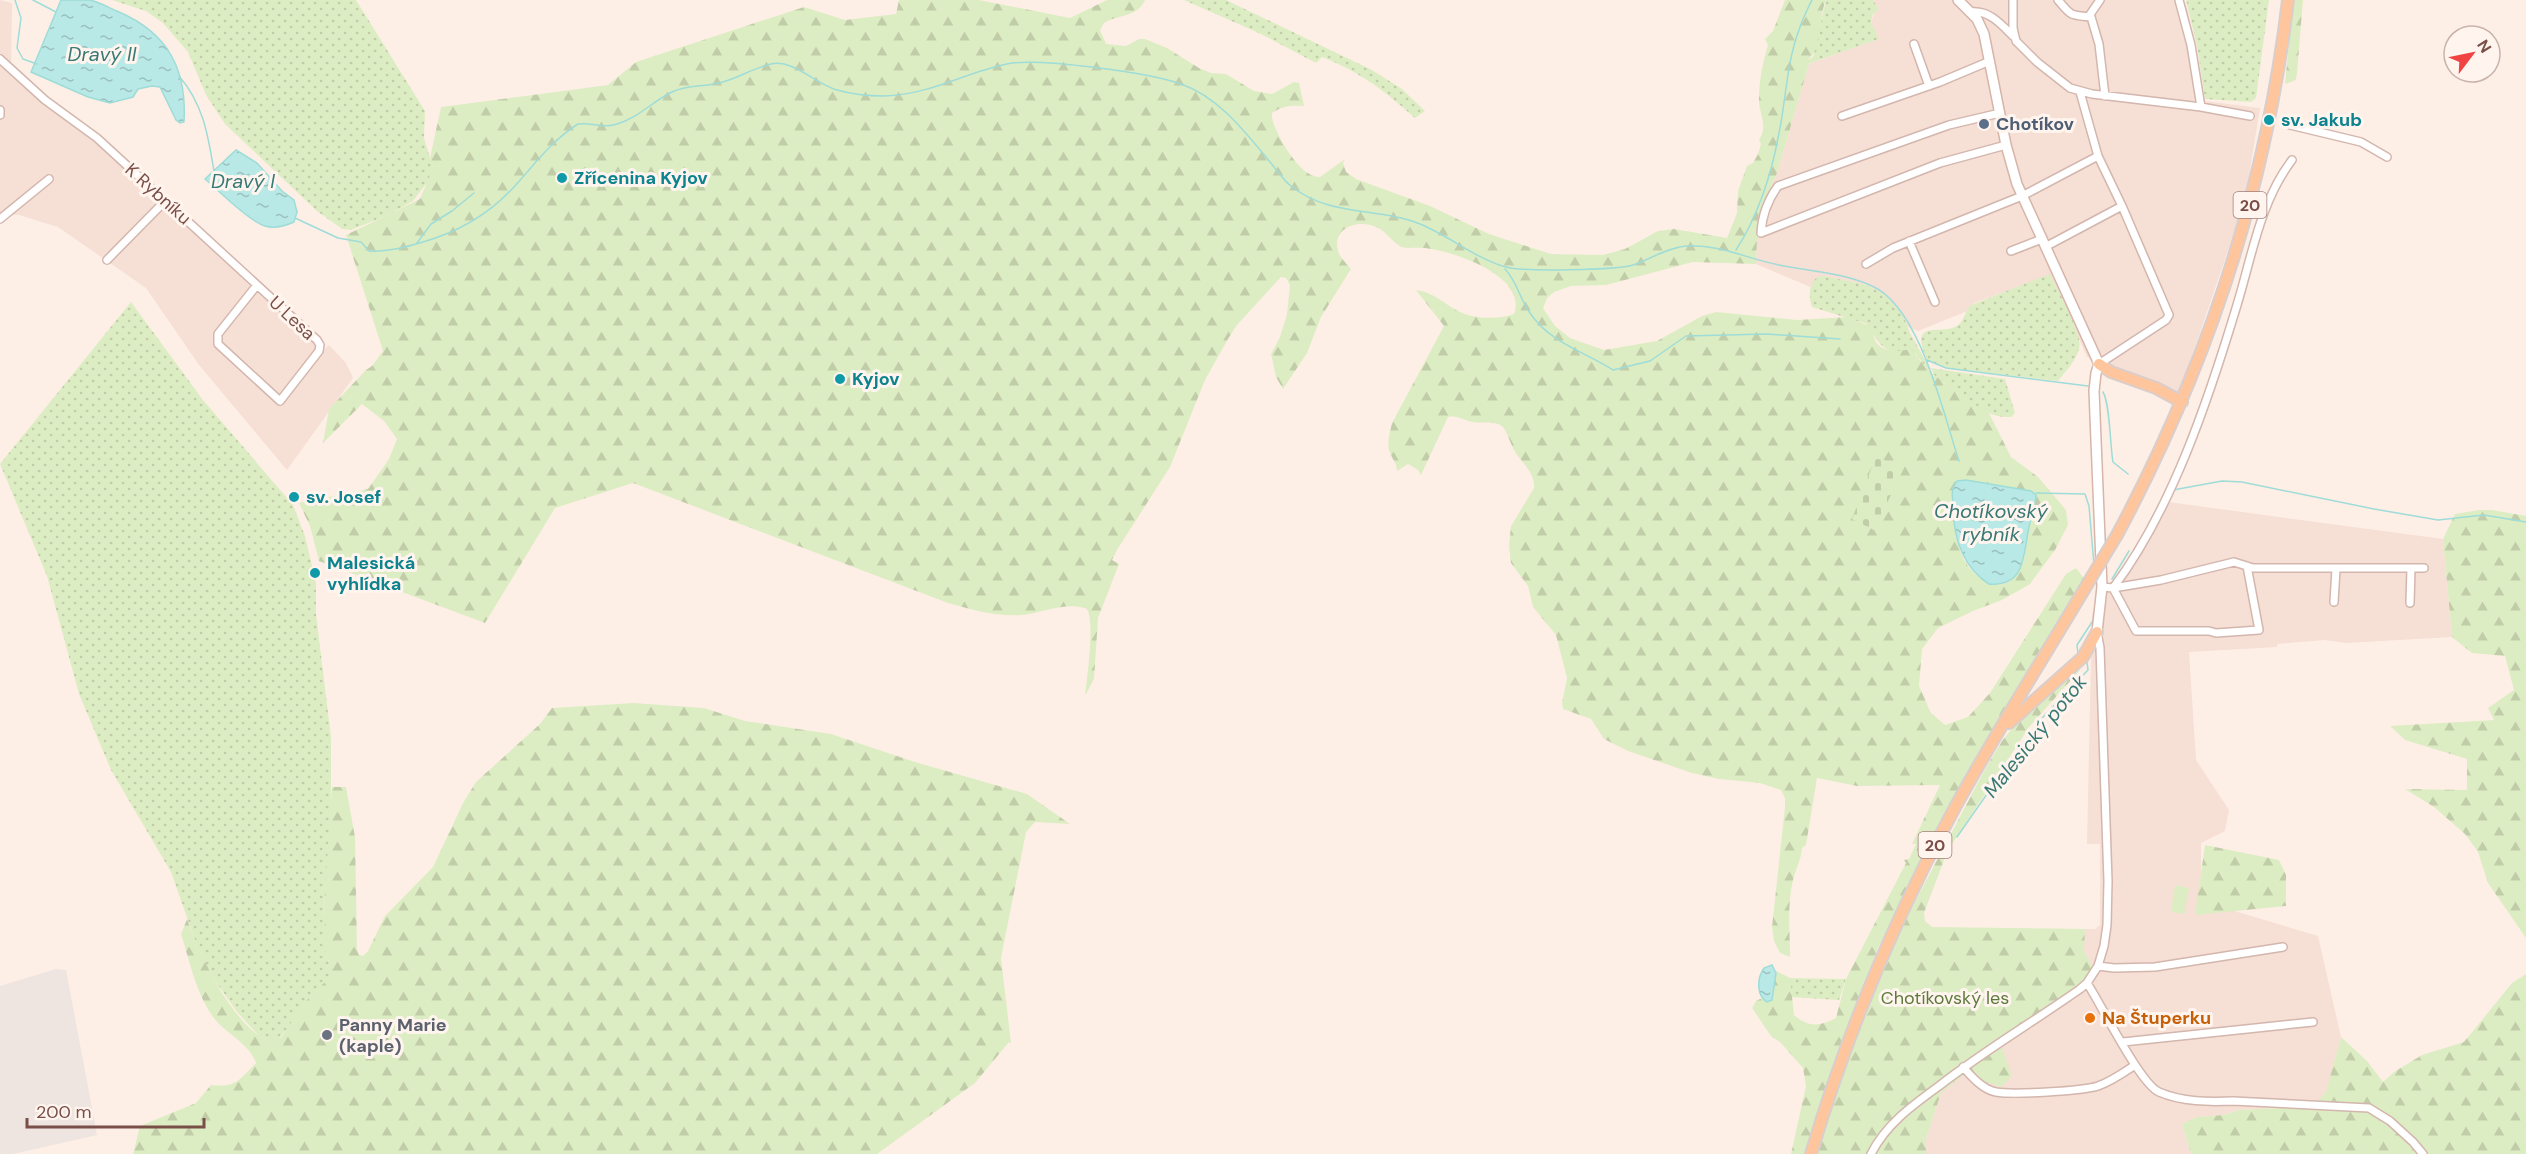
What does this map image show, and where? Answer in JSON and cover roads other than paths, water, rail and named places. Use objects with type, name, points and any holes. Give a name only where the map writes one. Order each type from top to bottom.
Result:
[{"type":"main road","name":"20","points":[[1811,1154],[1840,1063],[1885,950],[1932,851],[1992,744],[2117,534],[2182,402],[2215,319],[2246,220],[2270,119],[2288,0]]},
{"type":"main road","points":[[2099,364],[2111,372],[2156,388],[2182,402]]},
{"type":"main road","points":[[1992,744],[2019,713],[2084,657],[2097,632]]},
{"type":"street","points":[[1958,0],[1971,12],[1984,34],[2006,145],[2022,196],[2099,364]]},
{"type":"street","points":[[2013,0],[2013,36]]},
{"type":"street","points":[[2058,0],[2070,14],[2078,18],[2089,16],[2100,0]]},
{"type":"street","points":[[2179,0],[2192,45],[2201,107]]},
{"type":"street","points":[[1971,12],[1980,11],[1990,16],[2037,62],[2070,88],[2080,92],[2201,107],[2250,116]]},
{"type":"street","points":[[2089,16],[2099,45],[2105,96]]},
{"type":"street","points":[[1914,44],[1929,86]]},
{"type":"street","name":"K Rybníku","points":[[0,59],[45,100],[87,130],[257,285]]},
{"type":"street","points":[[1842,116],[1990,62]]},
{"type":"street","points":[[1871,1154],[1896,1120],[1963,1067],[2087,982],[2098,966],[2104,946],[2108,880],[2100,648],[2097,632],[2102,587],[2094,392],[2099,364],[2166,320],[2169,315],[2098,156],[2080,92]]},
{"type":"street","points":[[2000,113],[1948,125],[1778,186],[1762,215],[1761,232],[1940,163],[2006,145]]},
{"type":"street","points":[[2290,125],[2361,142],[2387,157]]},
{"type":"street","points":[[1866,264],[1879,254],[2022,196],[2098,156]]},
{"type":"street","points":[[2113,588],[2128,568],[2169,489],[2218,365],[2261,216],[2284,170],[2292,160]]},
{"type":"street","points":[[0,219],[49,179]]},
{"type":"street","points":[[107,260],[165,201]]},
{"type":"street","points":[[2011,251],[2043,243],[2122,206]]},
{"type":"street","points":[[1909,241],[1935,302]]},
{"type":"street","points":[[116,252],[123,258]]},
{"type":"street","name":"U Lesa","points":[[257,285],[320,345],[319,351],[280,401],[219,344],[218,334],[257,285]]},
{"type":"street","points":[[2102,587],[2113,588],[2161,580],[2234,562],[2247,566],[2424,568]]},
{"type":"street","points":[[2113,588],[2136,631],[2219,633],[2259,630],[2247,566]]},
{"type":"street","points":[[2334,602],[2336,568]]},
{"type":"street","points":[[2410,568],[2410,603]]},
{"type":"street","points":[[2098,966],[2155,967],[2283,946]]},
{"type":"street","points":[[2087,982],[2135,1065],[2157,1091],[2190,1100],[2368,1108],[2397,1128],[2422,1154]]},
{"type":"street","points":[[2123,1042],[2313,1022]]},
{"type":"street","points":[[1963,1067],[1974,1080],[1994,1092],[2025,1092],[2088,1088],[2113,1079],[2135,1065]]},
{"type":"water","name":"Dravý II","points":[[61,0],[89,0],[100,3],[136,21],[162,42],[178,69],[182,85],[184,122],[180,123],[176,120],[160,87],[138,89],[133,97],[110,103],[88,97],[31,72]]},
{"type":"water","name":"Dravý I","points":[[236,150],[257,163],[282,191],[294,200],[297,212],[294,222],[276,227],[258,223],[205,179]]},
{"type":"water","name":"Chotíkovský rybník","points":[[1966,480],[2031,491],[2036,495],[2024,557],[2017,574],[2010,580],[1989,584],[1979,577],[1960,549],[1953,516],[1952,492],[1957,481]]},
{"type":"water","points":[[1772,965],[1776,973],[1772,1000],[1767,1002],[1759,991],[1759,981],[1764,968]]},
{"type":"waterway","points":[[15,0],[21,18],[17,48],[23,59],[37,64]]},
{"type":"waterway","points":[[33,0],[56,12]]},
{"type":"waterway","points":[[1736,250],[1757,211],[1767,182],[1781,125],[1791,56],[1800,26],[1812,0]]},
{"type":"waterway","points":[[295,218],[338,238],[361,242],[369,251],[397,249],[436,238],[472,221],[503,198],[551,146],[578,124],[607,126],[617,124],[632,118],[678,90],[726,81],[771,64],[780,63],[796,68],[837,90],[879,96],[918,91],[991,68],[1022,62],[1068,64],[1120,71],[1181,84],[1208,98],[1231,117],[1285,181],[1306,196],[1337,207],[1387,215],[1420,224],[1495,264],[1515,269],[1549,270],[1624,267],[1672,249],[1698,246],[1779,265],[1838,275],[1872,286],[1889,298],[1904,315],[1916,338],[1928,363],[1959,461]]},
{"type":"waterway","points":[[179,76],[194,98],[204,121],[214,171]]},
{"type":"waterway","points":[[417,243],[431,224],[474,193]]},
{"type":"waterway","points":[[1505,269],[1513,279],[1530,313],[1547,332],[1613,370],[1650,361],[1686,336],[1767,334],[1840,339]]},
{"type":"waterway","points":[[1927,360],[1946,368],[2088,386]]},
{"type":"waterway","points":[[2103,392],[2113,462],[2128,474]]},
{"type":"waterway","points":[[2173,490],[2222,481],[2242,482],[2438,520],[2484,515],[2526,522]]},
{"type":"waterway","name":"Malesický potok","points":[[2036,493],[2085,494],[2089,506],[2094,565]]},
{"type":"waterway","points":[[2112,579],[2129,551]]},
{"type":"waterway","name":"Malesický potok","points":[[2078,654],[2077,645],[2094,619]]},
{"type":"waterway","name":"Malesický potok","points":[[1957,837],[2044,716],[2088,670],[2087,662]]},
{"type":"place","name":"sv. Jakub","points":[[2269,120]]},
{"type":"place","name":"Chotíkov","points":[[1984,124]]},
{"type":"place","name":"Zřícenina Kyjov","points":[[562,178]]},
{"type":"place","name":"Kyjov","points":[[840,379]]},
{"type":"place","name":"sv. Josef","points":[[294,497]]},
{"type":"place","name":"Malesická vyhlídka","points":[[315,573]]},
{"type":"place","name":"Na Štuperku","points":[[2090,1018]]},
{"type":"place","name":"Panny Marie (kaple)","points":[[327,1035]]},
{"type":"park label","name":"Chotíkovský les","points":[[1945,998]]}]
